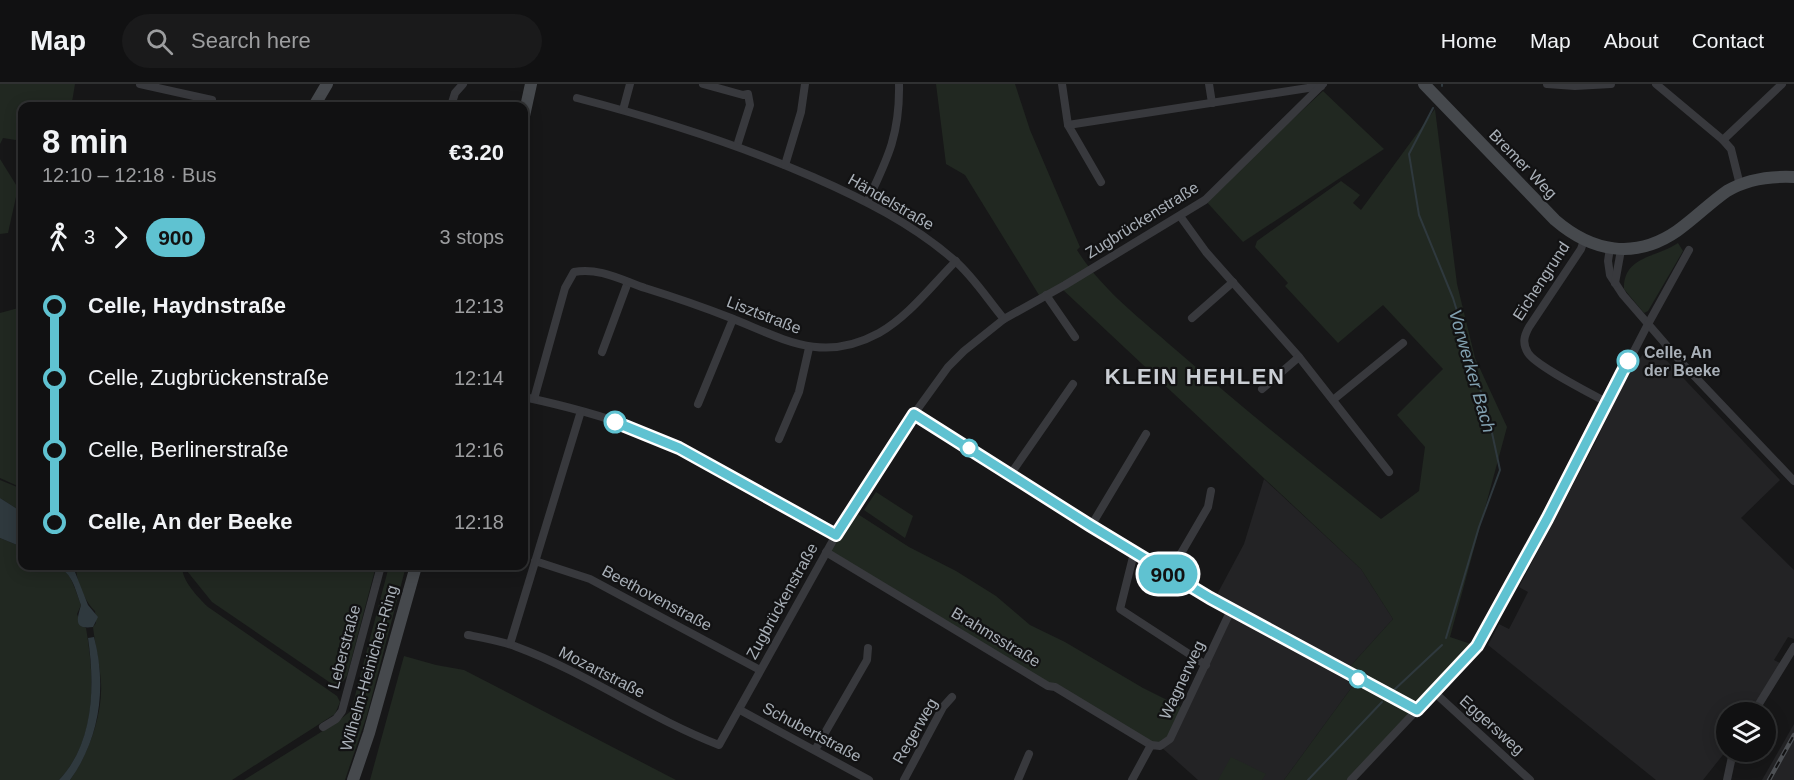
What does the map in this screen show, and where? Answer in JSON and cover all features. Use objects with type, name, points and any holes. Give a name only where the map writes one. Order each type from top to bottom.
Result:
[{"type":"main road","points":[[316,102],[327,84]]},
{"type":"main road","points":[[527,102],[531,84]]},
{"type":"main road","name":"Bremer Weg","points":[[1424,84],[1555,220],[1569,232],[1584,240],[1616,249]]},
{"type":"main road","points":[[1616,249],[1645,246],[1662,240],[1727,191],[1740,185],[1760,178],[1794,177]]},
{"type":"main road","name":"Wilhelm-Heinichen-Ring","points":[[353,780],[372,722],[415,570]]},
{"type":"street","points":[[140,84],[160,86],[212,100]]},
{"type":"street","points":[[452,102],[455,93],[463,84]]},
{"type":"street","points":[[623,110],[630,84]]},
{"type":"street","points":[[703,84],[743,95],[748,94],[750,105],[737,146]]},
{"type":"street","points":[[785,165],[801,112],[805,84]]},
{"type":"street","points":[[867,202],[894,141],[898,119],[899,84]]},
{"type":"street","points":[[1062,84],[1068,124],[1101,182]]},
{"type":"street","points":[[1209,84],[1212,103]]},
{"type":"street","points":[[1550,84],[1610,84]]},
{"type":"street","points":[[1656,84],[1731,149],[1740,185]]},
{"type":"street","points":[[1723,140],[1782,84]]},
{"type":"street","points":[[1068,124],[1322,85]]},
{"type":"street","name":"Zugbrückenstraße","points":[[719,745],[836,535],[930,389],[956,359],[1004,319],[1205,200],[1322,85]]},
{"type":"street","name":"Händelstraße","points":[[577,98],[737,146],[867,202],[921,234],[956,261],[1004,319]]},
{"type":"street","points":[[1180,216],[1206,252],[1299,357],[1389,472]]},
{"type":"street","name":"Eichengrund","points":[[1584,240],[1581,249],[1523,338],[1529,355],[1561,377],[1606,402]]},
{"type":"street","points":[[1616,249],[1615,284],[1690,372],[1794,481]]},
{"type":"street","points":[[1351,780],[1477,646],[1689,250]]},
{"type":"street","name":"Lisztstraße","points":[[534,399],[565,288],[574,272],[583,270],[599,272],[809,348],[838,347],[864,340],[880,332],[897,321],[956,261]]},
{"type":"street","points":[[602,352],[628,282]]},
{"type":"street","points":[[1192,318],[1233,282]]},
{"type":"street","points":[[1046,295],[1075,338]]},
{"type":"street","points":[[698,404],[733,319]]},
{"type":"street","points":[[1333,400],[1403,343]]},
{"type":"street","points":[[779,439],[799,392],[809,348]]},
{"type":"street","points":[[1262,388],[1299,357]]},
{"type":"street","points":[[1010,475],[1074,384]]},
{"type":"street","points":[[528,398],[581,411],[634,428],[674,446],[836,535]]},
{"type":"street","points":[[510,644],[581,411]]},
{"type":"street","points":[[914,414],[1169,574],[1417,710]]},
{"type":"street","points":[[1091,526],[1146,434]]},
{"type":"street","points":[[1169,574],[1208,507],[1211,491]]},
{"type":"street","name":"Brahmsstraße","points":[[826,552],[1048,686],[1055,687],[1151,745]]},
{"type":"street","points":[[1134,553],[1120,609],[1206,665]]},
{"type":"street","name":"Beethovenstraße","points":[[535,561],[590,579],[760,670]]},
{"type":"street","name":"Leberstraße","points":[[323,727],[336,719],[342,711],[380,570]]},
{"type":"street","name":"Wagnerweg","points":[[1151,745],[1160,746],[1170,739],[1231,610]]},
{"type":"street","name":"Mozartstraße","points":[[468,635],[510,644],[538,656],[690,734],[719,745]]},
{"type":"street","points":[[1760,702],[1794,647]]},
{"type":"street","points":[[815,750],[867,660],[868,648]]},
{"type":"street","name":"Eggersweg","points":[[1434,692],[1530,780]]},
{"type":"street","name":"Regerweg","points":[[904,780],[943,706],[952,697]]},
{"type":"street","name":"Schubertstraße","points":[[740,710],[869,780]]},
{"type":"street","points":[[1132,780],[1151,745]]},
{"type":"street","points":[[1018,780],[1029,754]]},
{"type":"street","points":[[1727,780],[1730,762]]},
{"type":"shaded area","points":[[0,84],[75,84],[72,102],[18,102],[18,140],[3,138],[0,144]]},
{"type":"shaded area","points":[[936,84],[1015,84],[1030,130],[1080,247],[1077,250],[1087,265],[1123,303],[1201,372],[1381,519],[1419,491],[1425,447],[1397,415],[1443,369],[1383,305],[1338,343],[1285,286],[1288,283],[1255,247],[1257,241],[1341,181],[1360,195],[1353,203],[1361,210],[1435,109],[1457,284],[1475,358],[1507,427],[1450,637],[1477,646],[1351,780],[1284,780],[1352,687],[1353,676],[1345,672],[1393,619],[1361,569],[1061,288],[1042,300],[965,175],[946,164]]},
{"type":"shaded area","points":[[1323,91],[1384,149],[1243,242],[1205,200]]},
{"type":"shaded area","points":[[0,159],[18,188],[8,233],[0,234]]},
{"type":"shaded area","points":[[1678,243],[1683,251],[1648,311],[1644,313],[1624,289],[1625,278],[1629,270],[1642,259]]},
{"type":"shaded area","points":[[18,308],[18,486],[0,478],[0,313]]},
{"type":"shaded area","points":[[1650,343],[1780,480],[1741,518],[1794,570],[1794,639],[1788,637],[1774,660],[1784,665],[1760,702],[1716,702],[1717,762],[1703,780],[1656,780],[1488,645],[1499,624],[1509,629],[1528,592],[1519,587],[1595,443],[1622,386]]},
{"type":"shaded area","points":[[1264,479],[1361,569],[1393,619],[1345,672],[1353,676],[1352,687],[1284,780],[1198,780],[1160,746],[1170,739],[1231,611],[1214,600],[1244,544]]},
{"type":"shaded area","points":[[0,480],[18,487],[18,509],[0,498]]},
{"type":"shaded area","points":[[876,492],[913,516],[905,538],[864,510]]},
{"type":"shaded area","points":[[0,498],[18,509],[18,545],[0,538]]},
{"type":"shaded area","points":[[853,511],[909,547],[956,571],[996,596],[1030,625],[1185,709],[1170,739],[1151,745],[826,552]]},
{"type":"shaded area","points":[[0,538],[18,545],[18,570],[64,570],[68,574],[81,605],[77,614],[81,625],[86,628],[91,688],[87,728],[81,747],[59,780],[0,780]]},
{"type":"shaded area","points":[[63,570],[76,570],[88,605],[98,617],[93,627],[79,625],[81,605],[67,573]]},
{"type":"shaded area","points":[[183,570],[187,583],[208,607],[337,696],[340,702],[335,714],[232,780],[70,780],[83,759],[93,734],[101,695],[93,627],[96,623],[95,611],[81,590],[77,571]]},
{"type":"shaded area","points":[[375,570],[347,676],[338,688],[212,602],[187,571]]},
{"type":"shaded area","points":[[388,570],[405,570],[367,715],[345,780],[244,780],[351,711]]},
{"type":"shaded area","points":[[94,637],[100,674],[100,693],[94,730],[80,764],[70,780],[59,780],[71,765],[85,731],[91,694],[88,638]]},
{"type":"shaded area","points":[[404,656],[464,670],[676,780],[370,780]]},
{"type":"shaded area","points":[[1794,724],[1794,780],[1762,780],[1772,762],[1776,762],[1776,756]]},
{"type":"shaded area","points":[[1231,757],[1266,774],[1262,780],[1218,780]]},
{"type":"waterway","name":"Vorwerker Bach","points":[[1433,108],[1409,154],[1419,215],[1453,298],[1489,419],[1500,470],[1479,527],[1446,638]]},
{"type":"waterway","name":"Vorwerker Bach","points":[[1394,690],[1442,645]]},
{"type":"waterway","name":"Vorwerker Bach","points":[[1308,780],[1382,702]]},
{"type":"railway","points":[[1769,780],[1794,735]]},
{"type":"bus line","name":"900","points":[[615,422],[679,448],[836,535],[914,414],[1152,564],[1244,618],[1417,710],[1477,646],[1547,519],[1628,361]]},
{"type":"place","name":"Celle, An der Beeke","points":[[1628,361]]},
{"type":"district","name":"KLEIN HEHLEN","points":[[1195,376]]}]
